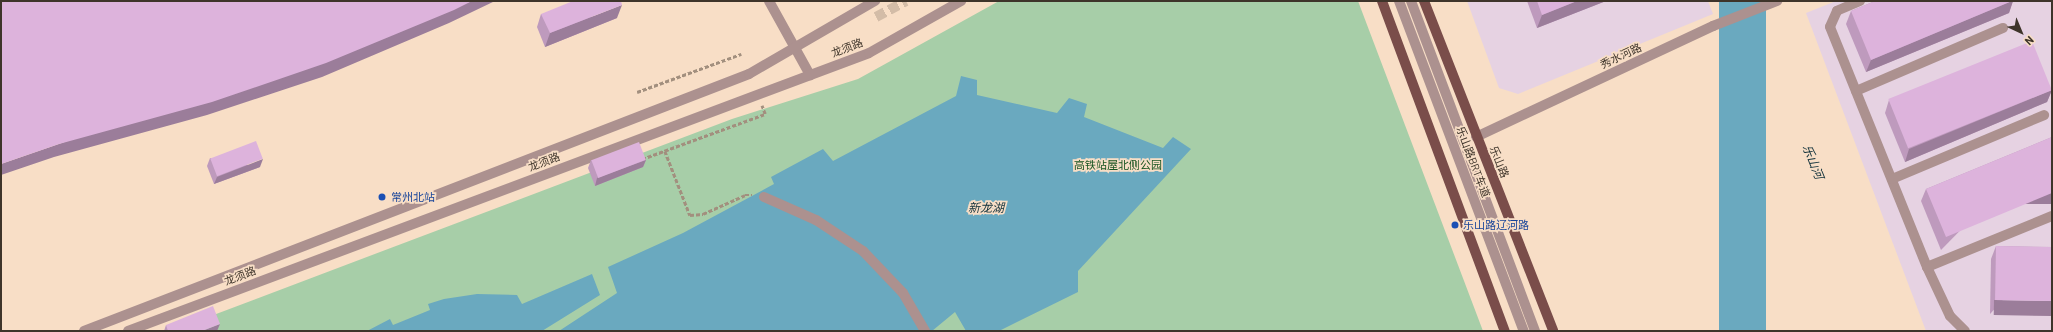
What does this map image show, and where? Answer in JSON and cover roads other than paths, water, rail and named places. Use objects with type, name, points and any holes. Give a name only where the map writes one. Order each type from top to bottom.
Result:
[{"type":"main road","points":[[1382,1],[1505,331]]},
{"type":"main road","name":"乐山路","points":[[1424,1],[1553,331]]},
{"type":"street","points":[[770,1],[794,48],[810,75]]},
{"type":"street","name":"龙须路","points":[[84,331],[749,74],[875,1]]},
{"type":"street","name":"龙须路","points":[[128,331],[869,53],[961,1]]},
{"type":"street","name":"乐山路BRT车道","points":[[1399,1],[1524,331]]},
{"type":"street","name":"乐山路BRT车道","points":[[1411,1],[1535,331]]},
{"type":"street","name":"秀水河路","points":[[1476,137],[1714,26],[1777,1]]},
{"type":"street","points":[[1860,1],[1837,11],[1830,27],[1927,267],[1950,316],[1965,331]]},
{"type":"street","points":[[1856,91],[2003,28]]},
{"type":"street","points":[[1892,179],[2044,115]]},
{"type":"street","points":[[759,196],[816,220],[863,251],[903,293],[925,331]]},
{"type":"street","points":[[1927,267],[2052,216]]},
{"type":"water","points":[[1719,1],[1766,1],[1766,331],[1719,331]]},
{"type":"water","name":"新龙湖","points":[[961,76],[977,80],[977,95],[1057,113],[1069,98],[1087,104],[1084,117],[1163,148],[1173,137],[1191,149],[1078,271],[1078,292],[999,331],[966,331],[955,312],[932,331],[559,331],[617,293],[608,267],[683,233],[774,184],[771,177],[823,149],[833,161],[956,96]]},
{"type":"water","points":[[592,274],[600,295],[542,331],[367,331],[390,319],[393,325],[430,310],[428,304],[444,299],[477,294],[517,295],[522,304]]},
{"type":"tunnel","points":[[876,17],[906,1]]},
{"type":"place","name":"常州北站","points":[[382,197]]},
{"type":"place","name":"乐山路辽河路","points":[[1455,225]]},
{"type":"water label","name":"乐山河","points":[[1813,162]]},
{"type":"park label","name":"高铁站屋北侧公园","points":[[1118,165]]}]
